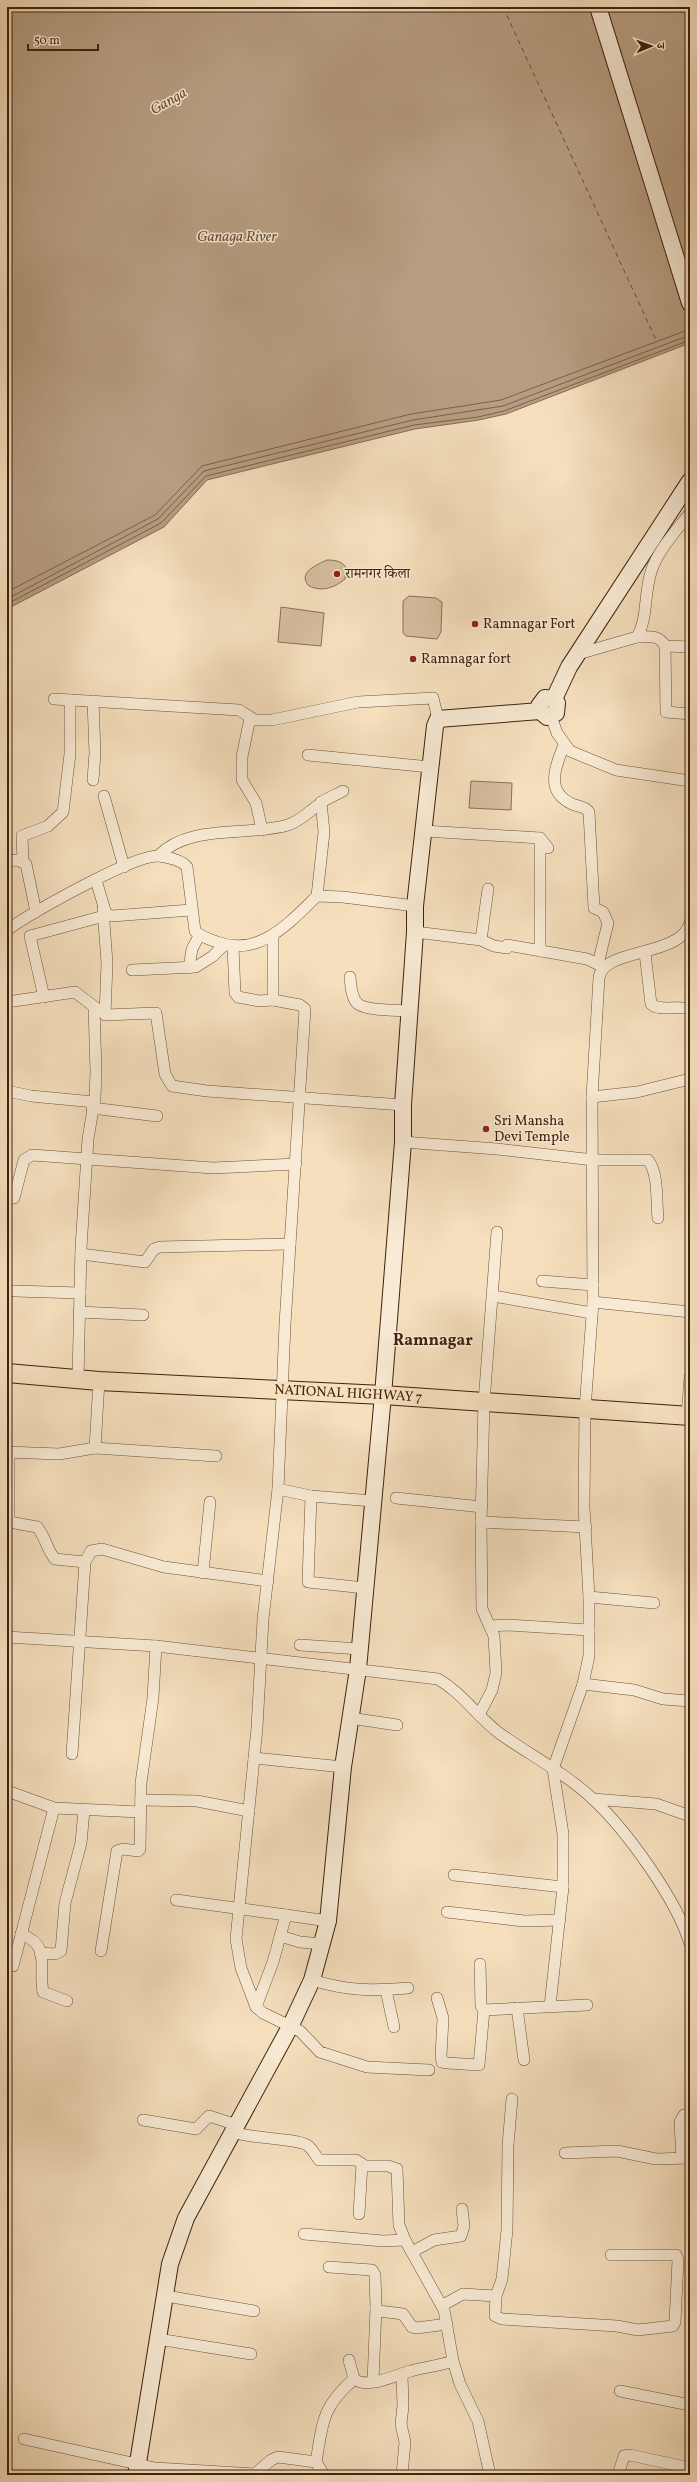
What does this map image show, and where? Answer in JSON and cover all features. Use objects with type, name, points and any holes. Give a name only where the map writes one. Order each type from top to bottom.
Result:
[{"type":"main road","points":[[598,7],[690,303]]},
{"type":"main road","points":[[137,2470],[170,2264],[181,2230],[291,2025],[312,1980],[328,1921],[342,1766],[358,1669],[384,1395],[403,1142],[403,1105],[415,932],[415,906],[433,736],[438,719],[545,713],[541,702],[545,698],[554,699],[560,683],[578,654],[690,481]]},
{"type":"main road","name":"NATIONAL HIGHWAY 7","points":[[7,1373],[99,1381],[384,1395],[689,1416]]},
{"type":"street","points":[[637,637],[644,618],[646,595],[654,564],[685,523],[690,513]]},
{"type":"street","points":[[578,654],[637,637],[654,637],[662,641],[665,646],[666,712],[690,714]]},
{"type":"street","points":[[665,646],[690,647]]},
{"type":"street","points":[[54,699],[239,710],[250,718],[272,720],[358,702],[433,698],[438,719]]},
{"type":"street","points":[[36,912],[26,864],[23,861],[22,836],[48,826],[63,812],[70,754],[70,700]]},
{"type":"street","points":[[93,701],[95,753],[93,780]]},
{"type":"street","points":[[545,713],[564,745],[570,750],[616,770],[690,781]]},
{"type":"street","points":[[250,718],[242,757],[242,780],[256,804],[262,830]]},
{"type":"street","points":[[550,2006],[563,1887],[563,1834],[553,1769],[583,1684],[589,1656],[589,1597],[584,1507],[585,1409],[593,1307],[594,1160],[592,1097],[598,978],[608,923],[603,912],[594,908],[589,812],[585,808],[562,798],[555,790],[557,767],[564,745]]},
{"type":"street","points":[[308,755],[430,767]]},
{"type":"street","points":[[7,930],[36,912],[96,880],[158,856],[172,846],[211,834],[262,830],[289,824],[305,816],[321,802],[343,792]]},
{"type":"street","points":[[104,796],[124,868]]},
{"type":"street","points":[[158,856],[181,862],[187,867],[194,925],[199,936],[228,946],[254,944],[273,936],[317,896],[324,832],[321,802]]},
{"type":"street","points":[[424,831],[540,838],[548,848]]},
{"type":"street","points":[[540,838],[540,951]]},
{"type":"street","points":[[7,861],[23,861]]},
{"type":"street","points":[[96,880],[103,912],[107,963],[105,1015]]},
{"type":"street","points":[[481,940],[488,889]]},
{"type":"street","points":[[317,896],[343,897],[415,906]]},
{"type":"street","points":[[44,997],[30,936],[103,912],[112,916],[192,910]]},
{"type":"street","points":[[601,966],[614,959],[645,953],[677,939],[685,933],[690,923]]},
{"type":"street","points":[[415,932],[481,940],[494,946],[507,948],[507,945],[587,959],[601,966]]},
{"type":"street","points":[[189,968],[192,949],[199,936]]},
{"type":"street","points":[[273,936],[273,1000]]},
{"type":"street","points":[[132,970],[189,968],[202,965],[228,946]]},
{"type":"street","points":[[228,946],[235,993],[238,997],[259,1001],[273,1000],[300,1005],[306,1009],[290,1244],[278,1489],[260,1658],[254,1758],[239,1908],[237,1948],[245,1981],[256,2007],[263,2013],[291,2025],[326,2055],[367,2067],[429,2070]]},
{"type":"street","points":[[645,953],[651,1004],[657,1008],[681,1007],[690,1010]]},
{"type":"street","points":[[350,977],[354,998],[359,1004],[372,1008],[409,1011]]},
{"type":"street","points":[[7,1002],[75,992],[105,1015],[156,1013],[165,1074],[172,1086],[206,1091],[403,1105]]},
{"type":"street","points":[[78,1379],[81,1254],[87,1157],[93,1105],[96,1054],[94,1007]]},
{"type":"street","points":[[592,1097],[637,1092],[690,1079]]},
{"type":"street","points":[[7,1091],[157,1116]]},
{"type":"street","points":[[403,1142],[497,1149],[594,1160],[648,1160],[652,1165],[654,1175],[658,1218]]},
{"type":"street","points":[[7,1200],[14,1198],[24,1160],[28,1156],[87,1157],[213,1168],[296,1164]]},
{"type":"street","points":[[479,1715],[495,1678],[494,1636],[482,1609],[481,1522],[484,1402],[497,1232]]},
{"type":"street","points":[[81,1254],[145,1262],[154,1249],[160,1247],[290,1244]]},
{"type":"street","points":[[542,1281],[593,1285]]},
{"type":"street","points":[[15,1291],[80,1293]]},
{"type":"street","points":[[493,1296],[593,1307],[690,1312]]},
{"type":"street","points":[[79,1312],[143,1315]]},
{"type":"street","points":[[689,1416],[690,1377]]},
{"type":"street","points":[[95,1448],[99,1381]]},
{"type":"street","points":[[85,1562],[55,1559],[48,1552],[44,1538],[37,1527],[9,1522],[8,1453],[59,1454],[95,1448],[216,1456]]},
{"type":"street","points":[[278,1489],[311,1496],[373,1501]]},
{"type":"street","points":[[311,1496],[308,1582],[365,1588]]},
{"type":"street","points":[[396,1498],[482,1506]]},
{"type":"street","points":[[203,1573],[210,1502]]},
{"type":"street","points":[[481,1522],[586,1527]]},
{"type":"street","points":[[72,1754],[85,1562],[91,1551],[102,1549],[152,1564],[203,1573],[268,1581]]},
{"type":"street","points":[[589,1597],[654,1603]]},
{"type":"street","points":[[490,1626],[507,1625],[589,1630]]},
{"type":"street","points":[[7,1637],[156,1646],[438,1679],[456,1692],[498,1732],[553,1769],[593,1799],[626,1837],[669,1897],[689,1940]]},
{"type":"street","points":[[300,1645],[360,1649]]},
{"type":"street","points":[[101,1951],[114,1859],[120,1849],[134,1851],[140,1849],[140,1812],[143,1765],[153,1698],[156,1646]]},
{"type":"street","points":[[583,1684],[634,1690],[663,1698],[690,1701]]},
{"type":"street","points":[[350,1718],[397,1725]]},
{"type":"street","points":[[254,1758],[342,1766]]},
{"type":"street","points":[[7,1792],[54,1808],[140,1812]]},
{"type":"street","points":[[593,1799],[656,1804],[690,1816]]},
{"type":"street","points":[[141,1800],[197,1801],[249,1811]]},
{"type":"street","points":[[13,1966],[54,1808]]},
{"type":"street","points":[[40,1953],[55,1954],[61,1951],[65,1903],[81,1843],[84,1810]]},
{"type":"street","points":[[454,1875],[563,1887]]},
{"type":"street","points":[[176,1900],[328,1921]]},
{"type":"street","points":[[447,1912],[524,1921],[560,1920]]},
{"type":"street","points":[[256,2007],[286,1915]]},
{"type":"street","points":[[21,1934],[36,1941],[40,1953],[43,1992],[67,2000]]},
{"type":"street","points":[[280,1936],[300,1942],[322,1944]]},
{"type":"street","points":[[437,1998],[443,2018],[442,2062],[447,2064],[479,2065],[484,2010],[481,2006],[480,1964]]},
{"type":"street","points":[[312,1980],[350,1990],[386,1990],[408,1988]]},
{"type":"street","points":[[386,1990],[394,2027]]},
{"type":"street","points":[[484,2010],[550,2006],[587,2006]]},
{"type":"street","points":[[517,2008],[524,2060]]},
{"type":"street","points":[[512,2099],[508,2145],[507,2230],[502,2279],[496,2296],[495,2316],[502,2319],[617,2326],[638,2330],[673,2326],[676,2315],[678,2260],[676,2255],[610,2255]]},
{"type":"street","points":[[565,2153],[617,2151],[656,2159],[686,2158],[680,2122],[684,2115],[690,2115]]},
{"type":"street","points":[[144,2120],[196,2129],[205,2119],[215,2116],[235,2129],[255,2138],[302,2143],[311,2149],[319,2160],[356,2160],[362,2164],[388,2166],[397,2169],[397,2217],[405,2240],[442,2305],[447,2324],[453,2361],[460,2384],[478,2421],[490,2475]]},
{"type":"street","points":[[359,2214],[362,2164]]},
{"type":"street","points":[[412,2252],[434,2240],[461,2236],[464,2226],[462,2209]]},
{"type":"street","points":[[304,2234],[383,2241],[405,2240]]},
{"type":"street","points":[[328,2267],[372,2270],[375,2276],[376,2308],[373,2381]]},
{"type":"street","points":[[442,2305],[463,2294],[496,2296]]},
{"type":"street","points":[[166,2296],[254,2311]]},
{"type":"street","points":[[376,2308],[379,2310],[403,2314],[412,2327],[417,2328],[447,2324]]},
{"type":"street","points":[[158,2340],[251,2354]]},
{"type":"street","points":[[349,2360],[354,2379]]},
{"type":"street","points":[[354,2379],[363,2382],[373,2381],[402,2375],[408,2371],[431,2368],[453,2361]]},
{"type":"street","points":[[402,2375],[403,2406],[401,2424],[405,2442],[402,2475]]},
{"type":"street","points":[[324,2475],[316,2462],[324,2415],[336,2397],[354,2379]]},
{"type":"street","points":[[620,2391],[690,2405]]},
{"type":"street","points":[[24,2439],[137,2470],[255,2474],[271,2460],[278,2457],[316,2462]]},
{"type":"street","points":[[618,2475],[624,2456],[630,2455],[690,2468]]},
{"type":"shaded area","points":[[327,560],[333,560],[345,566],[347,569],[345,579],[337,585],[323,589],[309,586],[305,577],[309,570]]},
{"type":"shaded area","points":[[409,596],[436,598],[442,602],[441,632],[437,639],[406,636],[403,633],[403,601]]},
{"type":"shaded area","points":[[281,607],[324,613],[321,646],[278,642]]},
{"type":"shaded area","points":[[471,781],[512,783],[511,810],[469,808]]},
{"type":"water","name":"Ganaga River","points":[[7,7],[690,7],[690,343],[506,414],[479,420],[415,429],[207,480],[164,527],[7,609]]},
{"type":"ferry route","points":[[503,7],[656,340]]},
{"type":"place","name":"रामनगर किला","points":[[337,574]]},
{"type":"place","name":"Ramnagar Fort","points":[[475,624]]},
{"type":"place","name":"Ramnagar fort","points":[[413,659]]},
{"type":"place","name":"Sri Mansha Devi Temple","points":[[486,1129]]},
{"type":"district","name":"Ramnagar","points":[[433,1341]]},
{"type":"water label","name":"Ganga","points":[[169,102]]}]
